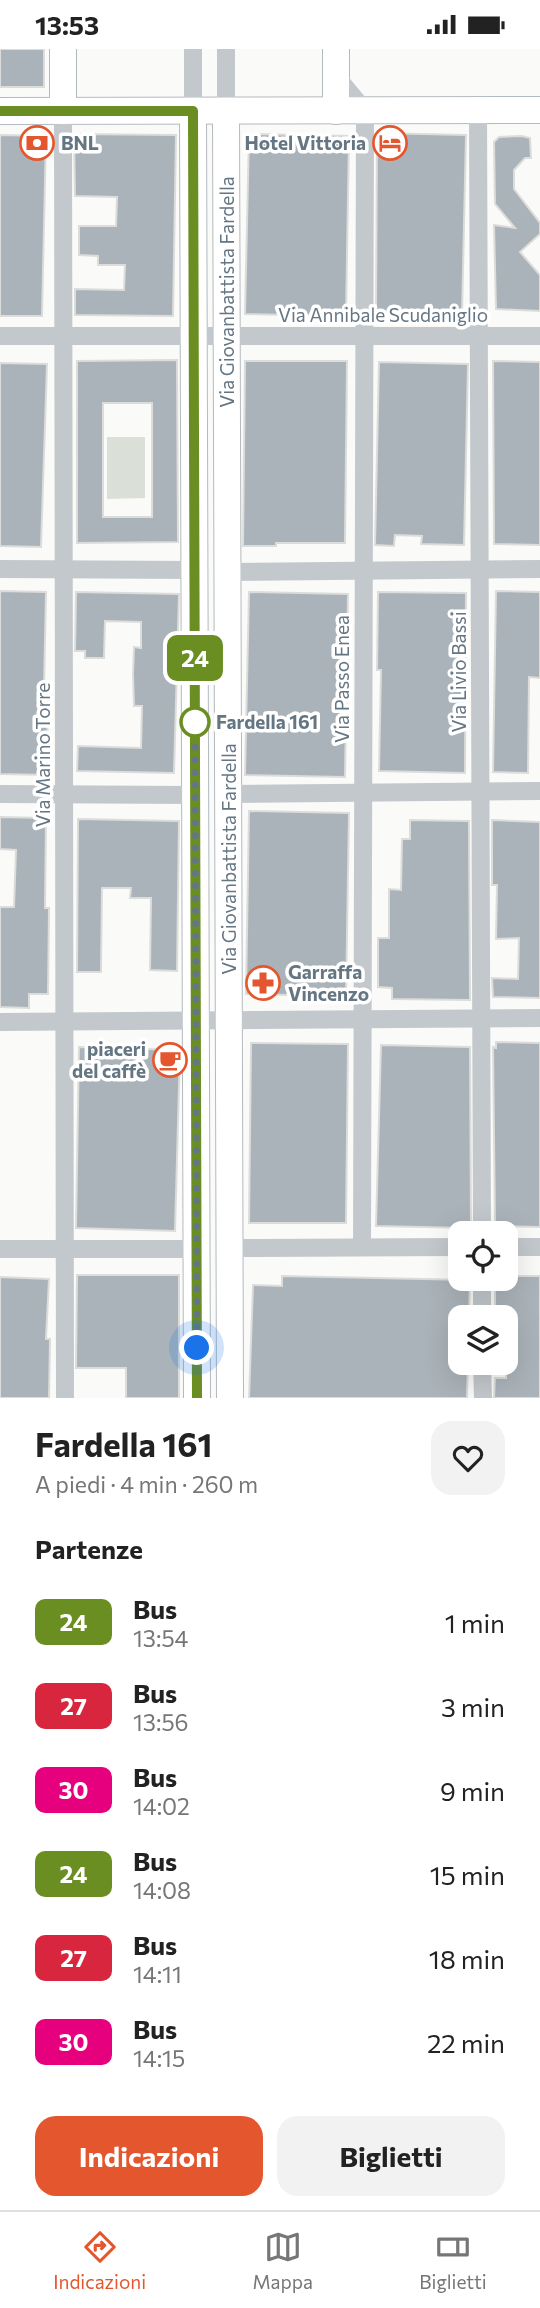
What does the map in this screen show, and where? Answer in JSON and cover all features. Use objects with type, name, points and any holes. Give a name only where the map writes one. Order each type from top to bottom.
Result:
[{"type":"main road","points":[[54,111],[63,49]]},
{"type":"main road","points":[[336,49],[336,111]]},
{"type":"main road","points":[[0,111],[540,110]]},
{"type":"main road","name":"Via Giovanbattista Fardella","points":[[193,111],[197,1398]]},
{"type":"main road","name":"Via Giovanbattista Fardella","points":[[226,111],[230,1398]]},
{"type":"street","points":[[193,49],[193,111]]},
{"type":"street","points":[[226,49],[226,111]]},
{"type":"street","points":[[336,76],[365,111]]},
{"type":"street","name":"Via Livio Bassi","points":[[478,110],[482,1221]]},
{"type":"street","name":"Via Marino Torre","points":[[54,111],[64,336],[65,1398]]},
{"type":"street","name":"Via Passo Enea","points":[[362,1247],[365,111]]},
{"type":"street","name":"Via Annibale Scudaniglio","points":[[0,336],[540,336]]},
{"type":"street","points":[[0,569],[195,570]]},
{"type":"street","points":[[228,572],[540,569]]},
{"type":"street","points":[[228,794],[540,791]]},
{"type":"street","points":[[0,793],[195,795]]},
{"type":"street","points":[[0,1022],[540,1018]]},
{"type":"street","points":[[230,1248],[448,1247]]},
{"type":"street","points":[[518,1247],[540,1247]]},
{"type":"street","points":[[0,1249],[197,1249]]},
{"type":"street","points":[[482,1375],[482,1398]]},
{"type":"shaded area","points":[[107,437],[145,437],[145,498],[107,499]]},
{"type":"building","points":[[0,49],[44,49],[44,87],[0,87]]},
{"type":"building","points":[[377,133],[466,135],[462,315],[376,313]]},
{"type":"building","points":[[74,134],[176,135],[173,316],[75,315],[75,289],[124,290],[125,265],[98,265],[98,256],[79,255],[79,226],[116,226],[117,197],[75,196]]},
{"type":"building","points":[[249,134],[349,136],[346,316],[245,314]]},
{"type":"building","points":[[0,135],[46,136],[42,316],[0,316]]},
{"type":"building","points":[[499,137],[530,138],[531,158],[525,158],[514,170],[514,189],[540,223],[540,234],[520,252],[540,275],[540,311],[496,309],[494,225],[515,228],[495,204],[494,142]]},
{"type":"building","points":[[177,360],[178,542],[77,543],[77,361]],"holes":[[[103,403],[152,403],[152,517],[103,517]]]},
{"type":"building","points":[[245,361],[347,361],[345,543],[243,546]]},
{"type":"building","points":[[493,361],[540,362],[540,545],[494,544]]},
{"type":"building","points":[[379,362],[468,364],[464,545],[421,544],[422,536],[395,535],[394,546],[375,545]]},
{"type":"building","points":[[0,363],[47,364],[41,547],[0,546]]},
{"type":"building","points":[[0,591],[46,592],[44,688],[47,688],[48,775],[0,774]]},
{"type":"building","points":[[496,591],[540,592],[540,678],[529,677],[528,773],[493,772]]},
{"type":"building","points":[[76,592],[179,594],[174,773],[77,771],[78,746],[141,748],[142,706],[134,706],[133,674],[134,647],[141,648],[141,622],[105,621],[104,658],[85,658],[85,651],[75,651]]},
{"type":"building","points":[[249,592],[348,594],[345,777],[245,775]]},
{"type":"building","points":[[378,592],[466,593],[465,773],[379,771],[381,670],[377,670]]},
{"type":"building","points":[[249,811],[349,813],[346,996],[246,994]]},
{"type":"building","points":[[0,817],[46,818],[48,994],[29,994],[29,1008],[0,1007],[0,907],[14,907],[16,850],[0,849]]},
{"type":"building","points":[[78,819],[179,821],[177,971],[150,970],[151,898],[130,898],[131,888],[102,888],[101,972],[77,972]]},
{"type":"building","points":[[410,820],[469,821],[470,1000],[392,999],[392,988],[378,987],[378,938],[389,938],[389,889],[401,890],[402,839],[410,839]]},
{"type":"building","points":[[492,820],[540,822],[540,998],[493,997],[492,978],[518,979],[519,938],[496,939],[497,885],[492,885]]},
{"type":"building","points":[[496,1042],[540,1043],[540,1227],[518,1227],[518,1221],[495,1221],[493,1047],[496,1048]]},
{"type":"building","points":[[251,1043],[348,1044],[346,1223],[249,1223]]},
{"type":"building","points":[[381,1045],[470,1047],[471,1221],[448,1221],[448,1228],[376,1226]]},
{"type":"building","points":[[79,1047],[180,1050],[175,1231],[76,1228]]},
{"type":"building","points":[[77,1275],[179,1275],[179,1398],[126,1398],[126,1368],[76,1368]]},
{"type":"building","points":[[282,1276],[448,1280],[448,1291],[470,1291],[469,1305],[448,1305],[448,1375],[468,1375],[467,1398],[249,1398],[253,1285],[282,1286]]},
{"type":"building","points":[[518,1276],[540,1276],[540,1398],[494,1398],[495,1378],[518,1375],[518,1305],[495,1305],[495,1291],[518,1291]]},
{"type":"building","points":[[0,1277],[49,1279],[46,1339],[50,1339],[49,1398],[0,1398]]},
{"type":"bus line","name":"24","points":[[0,111],[193,111],[197,1398]]},
{"type":"place","name":"BNL","points":[[37,143]]},
{"type":"place","name":"Hotel Vittoria","points":[[390,143]]},
{"type":"place","name":"Fardella 161","points":[[195,722]]},
{"type":"place","name":"Garraffa Vincenzo","points":[[263,983]]},
{"type":"place","name":"piaceri del caffè","points":[[170,1060]]},
{"type":"route","points":[[195,722],[197,1348]]}]
